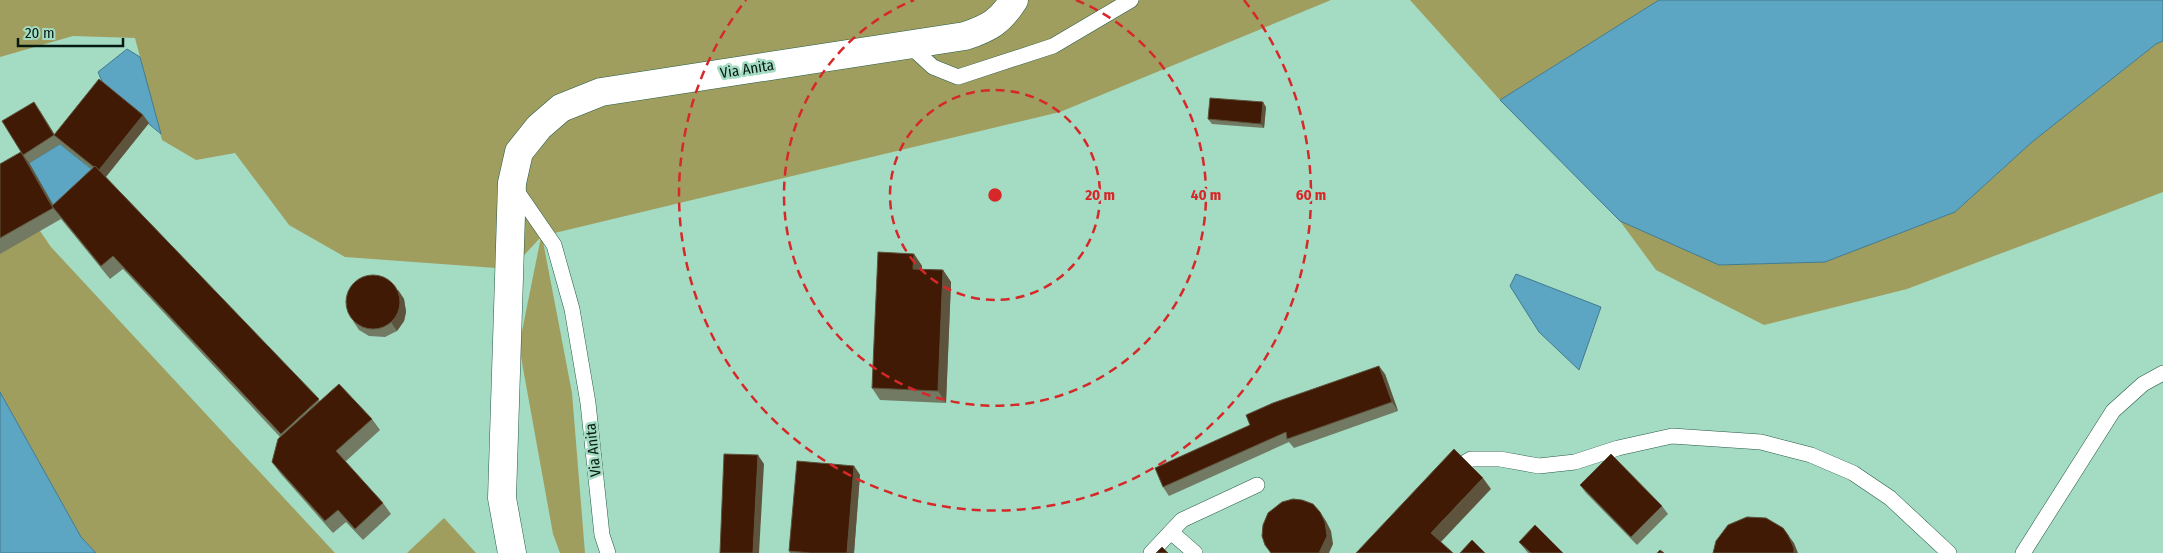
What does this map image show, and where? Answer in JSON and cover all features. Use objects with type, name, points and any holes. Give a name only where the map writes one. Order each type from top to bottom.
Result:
[{"type":"street","name":"Via Anita","points":[[512,553],[502,498],[512,183],[519,152],[539,127],[561,108],[600,92],[966,36],[988,28],[1007,11],[1014,0]]},
{"type":"lane","points":[[909,45],[933,67],[958,77],[1053,46],[1131,0]]},
{"type":"lane","name":"Via Anita","points":[[512,183],[554,245],[572,309],[588,403],[602,535],[608,553]]},
{"type":"lane","points":[[2023,553],[2113,411],[2143,384],[2163,373]]},
{"type":"lane","points":[[1439,482],[1453,468],[1471,459],[1500,459],[1539,466],[1575,462],[1618,448],[1672,436],[1761,442],[1811,455],[1853,473],[1890,498],[1949,553]]},
{"type":"lane","points":[[1151,553],[1182,520],[1257,484]]},
{"type":"lane","points":[[1171,532],[1195,553]]},
{"type":"shaded area","points":[[0,0],[1331,0],[1060,112],[542,236],[572,393],[585,553],[560,553],[553,534],[519,346],[541,237],[511,269],[345,257],[289,225],[235,153],[196,160],[162,140],[135,38],[73,36],[0,57]]},
{"type":"shaded area","points":[[1410,0],[1659,0],[1500,100]]},
{"type":"shaded area","points":[[2163,41],[2163,192],[1907,289],[1764,325],[1656,270],[1620,221],[1719,265],[1825,262],[1955,212],[2032,142],[2156,44]]},
{"type":"shaded area","points":[[0,173],[51,247],[335,553],[96,553],[81,537],[0,392]]},
{"type":"shaded area","points":[[444,518],[476,553],[407,553]]},
{"type":"water","points":[[1659,0],[2163,0],[2163,41],[2156,44],[2032,142],[1955,212],[1825,262],[1719,265],[1620,221],[1500,100]]},
{"type":"water","points":[[127,49],[140,57],[161,134],[105,88],[98,72]]},
{"type":"water","points":[[60,144],[104,179],[61,219],[29,163]]},
{"type":"water","points":[[1516,274],[1601,307],[1579,370],[1539,332],[1510,286]]},
{"type":"water","points":[[0,392],[81,537],[96,553],[0,553]]},
{"type":"building","points":[[99,79],[143,115],[99,170],[54,135]]},
{"type":"building","points":[[1210,98],[1263,102],[1261,124],[1208,119]]},
{"type":"building","points":[[34,102],[54,135],[23,155],[2,121]]},
{"type":"building","points":[[21,152],[53,208],[0,238],[0,164]]},
{"type":"building","points":[[95,166],[319,399],[281,434],[113,256],[101,266],[52,206]]},
{"type":"building","points":[[878,252],[914,254],[913,269],[943,270],[938,391],[872,388]]},
{"type":"building","points":[[368,275],[378,275],[388,279],[396,287],[400,302],[396,317],[388,325],[378,329],[368,329],[358,325],[350,317],[346,307],[346,297],[350,287],[358,279]]},
{"type":"building","points":[[1379,366],[1392,402],[1287,439],[1286,432],[1163,487],[1155,468],[1250,425],[1246,415],[1273,403]]},
{"type":"building","points":[[339,384],[372,419],[336,451],[383,503],[355,529],[338,510],[325,521],[272,462],[278,439]]},
{"type":"building","points":[[1454,449],[1483,478],[1431,533],[1453,553],[1356,553]]},
{"type":"building","points":[[724,454],[758,455],[753,553],[720,553]]},
{"type":"building","points":[[1611,454],[1662,506],[1631,537],[1580,485]]},
{"type":"building","points":[[797,461],[854,466],[847,553],[789,551]]},
{"type":"building","points":[[1293,499],[1313,504],[1325,522],[1327,536],[1319,553],[1271,553],[1265,545],[1262,536],[1263,525],[1268,513],[1282,502]]},
{"type":"building","points":[[1747,517],[1766,518],[1783,528],[1794,548],[1794,553],[1713,553],[1716,541],[1728,525]]},
{"type":"building","points":[[1535,525],[1563,553],[1531,553],[1519,542]]},
{"type":"building","points":[[1472,540],[1485,553],[1460,553]]},
{"type":"building","points":[[1162,547],[1168,553],[1156,553]]}]
